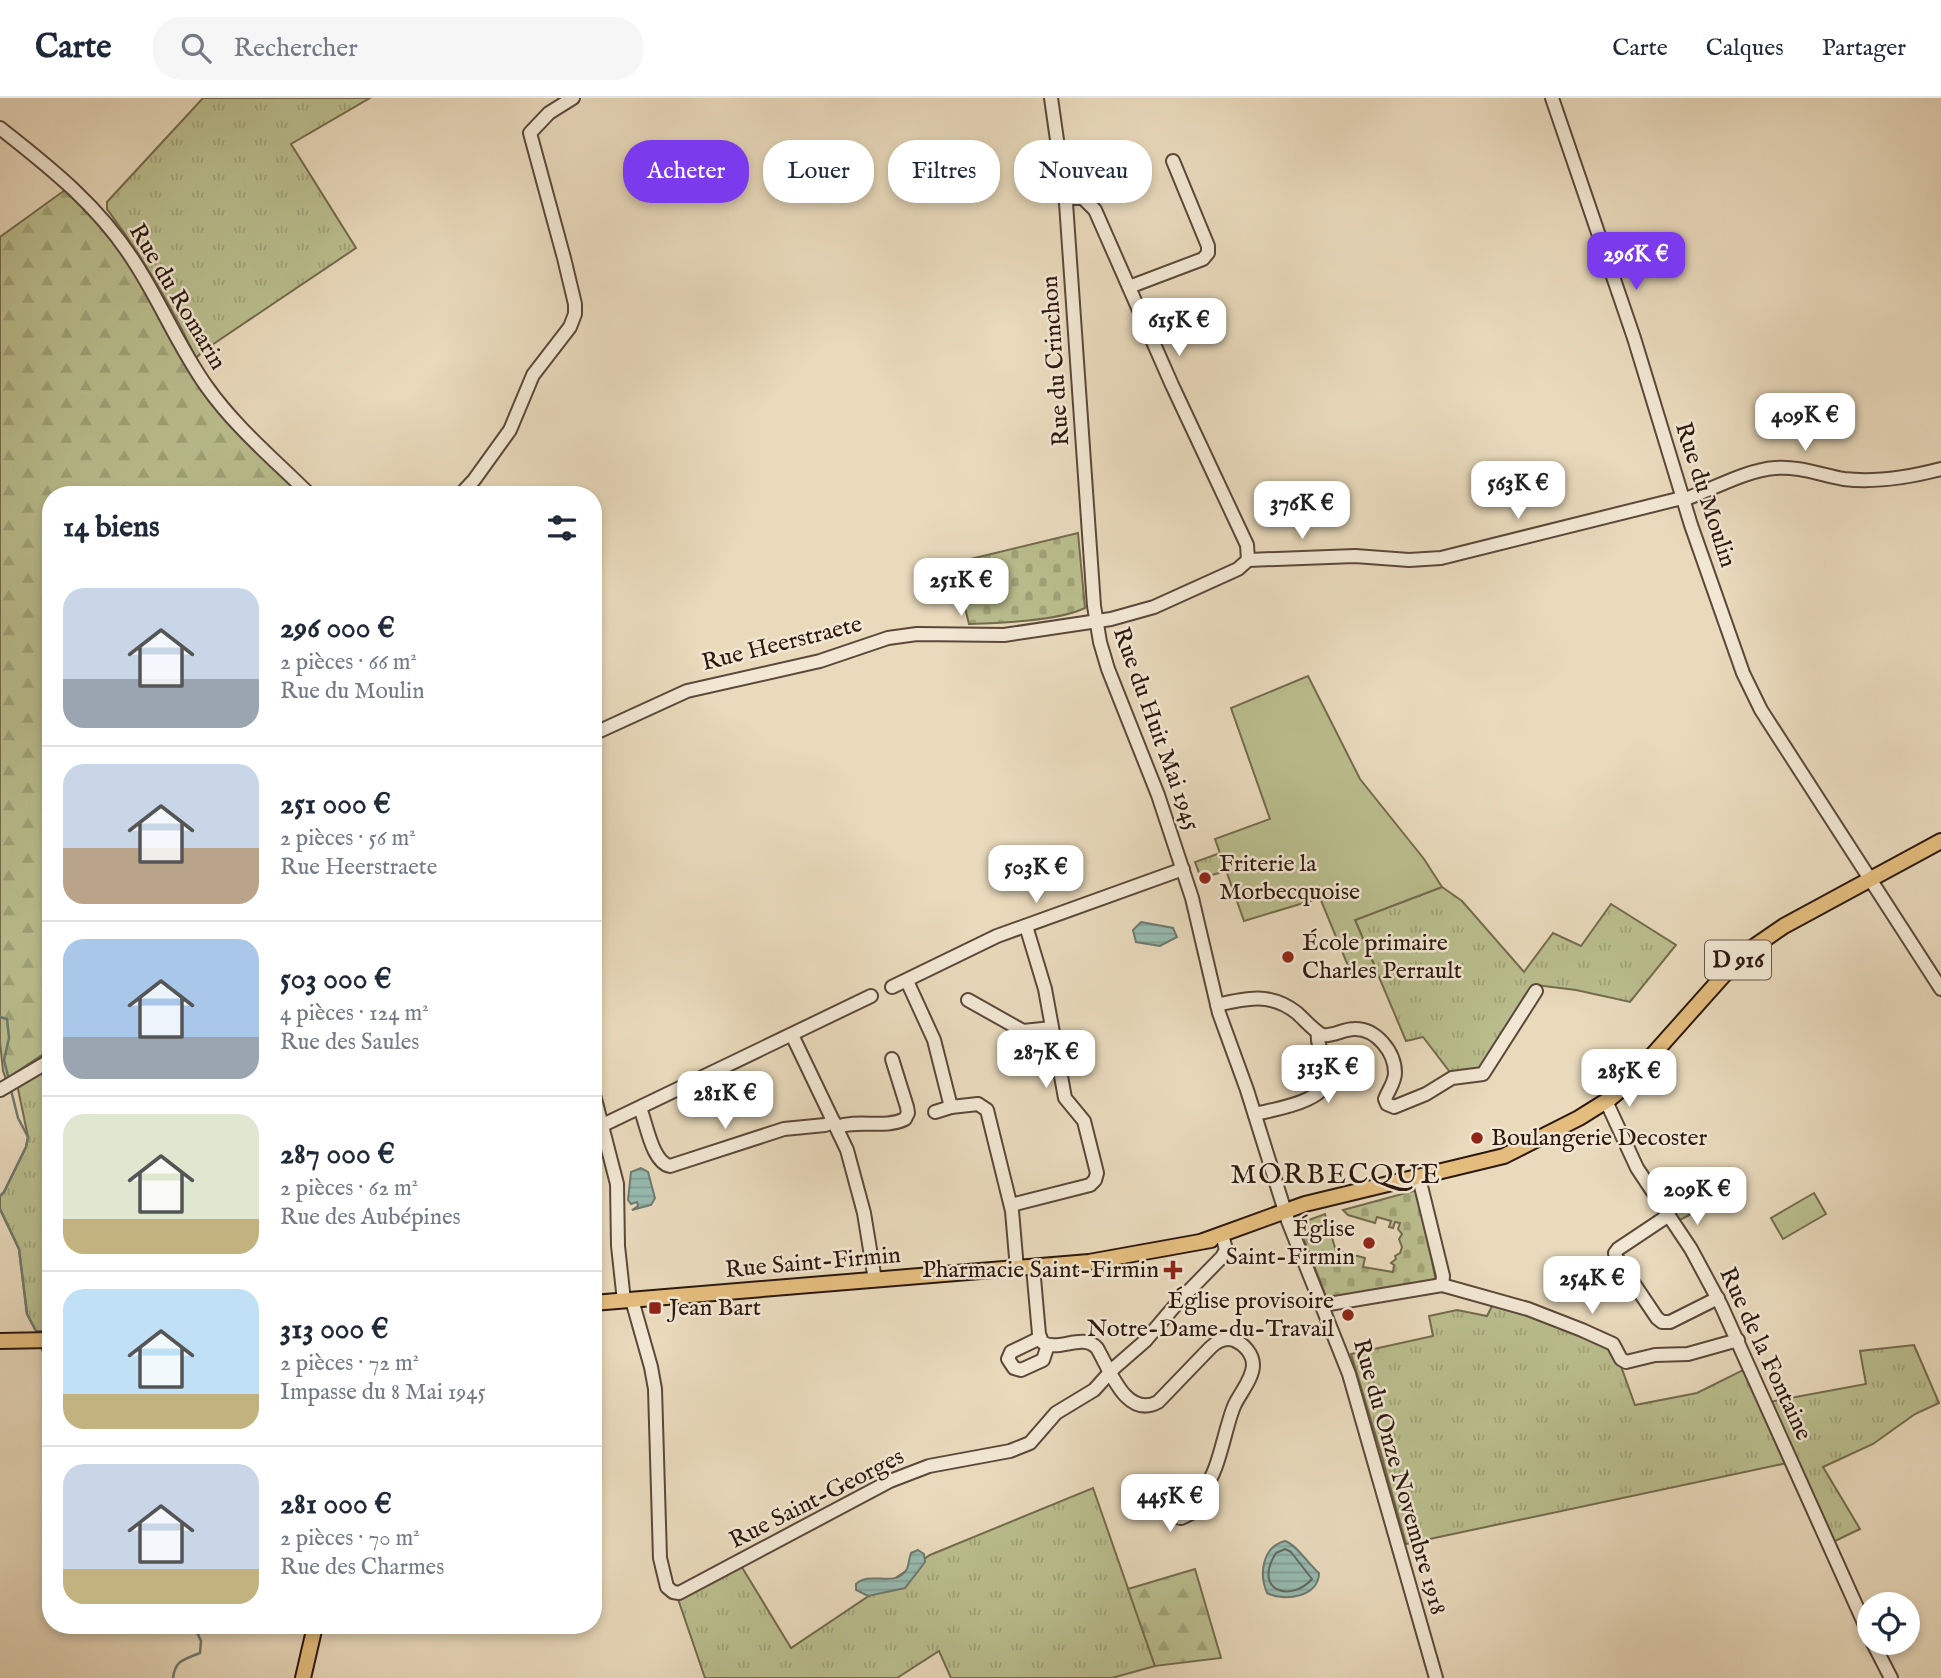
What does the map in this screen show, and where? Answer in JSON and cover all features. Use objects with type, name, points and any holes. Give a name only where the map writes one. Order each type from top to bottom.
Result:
[{"type":"main road","name":"D 916","points":[[1287,1215],[1310,1203],[1380,1188],[1510,1153],[1606,1101],[1633,1077],[1752,948],[1784,926],[1941,841]]},
{"type":"main road","name":"Rue Saint-Firmin","points":[[602,1302],[1110,1260],[1223,1236],[1287,1215]]},
{"type":"main road","points":[[0,1341],[42,1340]]},
{"type":"main road","points":[[303,1678],[313,1634]]},
{"type":"street","points":[[468,486],[509,430],[533,375],[574,318],[575,304],[570,280],[530,133],[549,113],[573,98]]},
{"type":"street","name":"Rue du Crinchon","points":[[1051,98],[1057,140]]},
{"type":"street","name":"Rue du Moulin","points":[[1552,98],[1642,364],[1683,499],[1751,692],[1941,989]]},
{"type":"street","name":"Rue du Romarin","points":[[0,128],[72,187],[102,218],[140,270],[195,369],[212,394],[251,438],[301,486]]},
{"type":"street","points":[[1129,287],[1203,259],[1208,253],[1208,246],[1173,161]]},
{"type":"street","name":"Rue du Crinchon","points":[[1066,203],[1096,621]]},
{"type":"street","points":[[1089,203],[1247,545],[1248,560]]},
{"type":"street","name":"Rue Heerstraete","points":[[602,730],[687,691],[820,661],[895,636],[1004,635],[1132,614],[1154,607],[1238,569],[1248,560],[1355,556],[1441,558],[1683,499],[1772,468],[1792,468],[1847,479],[1872,480],[1941,469]]},
{"type":"street","name":"Rue du Huit Mai 1945","points":[[1096,621],[1101,650],[1111,679],[1158,794],[1183,869],[1202,934],[1217,1005],[1287,1215]]},
{"type":"street","points":[[892,987],[984,942],[1183,869]]},
{"type":"street","points":[[1011,1205],[1088,1185],[1096,1178],[1097,1170],[1084,1121],[1065,1098],[1045,989],[1026,926]]},
{"type":"street","points":[[906,981],[934,1040],[951,1107]]},
{"type":"street","points":[[1217,1005],[1251,997],[1273,1000],[1296,1012],[1318,1034],[1325,1036],[1359,1029],[1372,1033],[1382,1041],[1394,1071],[1385,1099],[1390,1107],[1426,1094],[1452,1078],[1483,1074],[1536,991]]},
{"type":"street","points":[[603,1125],[871,996]]},
{"type":"street","points":[[968,1000],[1023,1031],[1052,1028]]},
{"type":"street","points":[[1255,1114],[1305,1101],[1322,1088],[1328,1072],[1317,1040],[1318,1034]]},
{"type":"street","points":[[792,1035],[847,1150],[863,1206],[875,1280]]},
{"type":"street","points":[[640,1108],[657,1157],[663,1165],[670,1166],[784,1129],[905,1119],[908,1111],[892,1059]]},
{"type":"street","points":[[7,1085],[42,1065]]},
{"type":"street","name":"Rue de la Fontaine","points":[[1606,1101],[1637,1168],[1696,1258],[1718,1298],[1857,1607]]},
{"type":"street","points":[[935,1112],[978,1104],[985,1108],[1011,1205],[1017,1269]]},
{"type":"street","points":[[602,1122],[618,1192],[618,1246],[628,1301]]},
{"type":"street","points":[[1419,1178],[1443,1276],[1442,1285]]},
{"type":"street","name":"Rue du Onze Novembre 1918","points":[[1287,1215],[1349,1374],[1436,1678]]},
{"type":"street","points":[[1669,1215],[1618,1249],[1616,1257],[1662,1322],[1670,1322],[1718,1298]]},
{"type":"street","name":"Rue Saint-Georges","points":[[628,1301],[649,1360],[655,1389],[660,1558],[665,1582],[670,1590],[676,1592],[687,1590],[896,1478],[935,1465],[1026,1446],[1038,1436],[1056,1413],[1091,1393],[1110,1371],[1145,1341],[1178,1301],[1222,1257],[1226,1250],[1223,1236]]},
{"type":"street","points":[[1033,1267],[1044,1342],[1091,1343],[1097,1348],[1126,1397],[1138,1405],[1147,1406],[1158,1402],[1220,1340],[1235,1341],[1250,1353],[1252,1371],[1231,1414],[1211,1479],[1203,1489]]},
{"type":"street","points":[[1323,1305],[1442,1285],[1528,1310],[1582,1330],[1613,1344],[1621,1359],[1626,1362],[1651,1355],[1688,1354],[1738,1340]]},
{"type":"street","points":[[1879,1655],[1891,1678]]},
{"type":"green space","points":[[203,98],[370,98],[291,144],[356,248],[196,358],[155,281],[107,209],[107,202]]},
{"type":"green space","points":[[65,190],[112,238],[126,257],[201,390],[226,420],[294,486],[42,486],[42,1055],[6,1079],[0,1042],[0,237]]},
{"type":"green space","points":[[1078,533],[1085,608],[1045,619],[969,624],[954,563]]},
{"type":"green space","points":[[1308,676],[1360,779],[1424,859],[1442,887],[1355,920],[1375,967],[1351,973],[1320,898],[1244,921],[1215,839],[1270,819],[1231,708]]},
{"type":"green space","points":[[1220,853],[1226,871],[1201,878],[1195,862]]},
{"type":"green space","points":[[1442,887],[1462,901],[1524,972],[1553,933],[1581,946],[1611,904],[1676,945],[1630,1002],[1576,990],[1536,985],[1481,1068],[1453,1076],[1423,1037],[1406,1041],[1355,920]]},
{"type":"green space","points":[[42,1070],[42,1331],[36,1331],[27,1314],[19,1249],[0,1209],[0,1196],[26,1147],[28,1137],[17,1084]]},
{"type":"green space","points":[[1685,1172],[1704,1207],[1678,1221],[1656,1191]]},
{"type":"green space","points":[[1417,1190],[1436,1281],[1327,1299],[1298,1224],[1325,1214],[1336,1251],[1365,1258],[1363,1267],[1393,1272],[1394,1265],[1391,1263],[1402,1247],[1399,1239],[1402,1234],[1398,1229],[1400,1223],[1395,1222],[1393,1228],[1389,1227],[1391,1221],[1377,1217],[1375,1223],[1348,1215],[1343,1210]]},
{"type":"green space","points":[[1814,1193],[1826,1214],[1783,1239],[1771,1218]]},
{"type":"green space","points":[[1494,1302],[1614,1347],[1635,1405],[1697,1393],[1745,1369],[1787,1463],[1406,1544],[1351,1354],[1433,1336],[1429,1316],[1457,1310],[1487,1316]]},
{"type":"green space","points":[[1914,1345],[1939,1403],[1915,1414],[1873,1444],[1823,1467],[1860,1529],[1831,1543],[1769,1402],[1866,1384],[1860,1351]]},
{"type":"green space","points":[[1093,1488],[1155,1666],[1112,1678],[951,1678],[939,1651],[897,1678],[705,1678],[678,1599],[740,1564],[791,1648],[930,1555]]},
{"type":"green space","points":[[1195,1569],[1221,1658],[1155,1666],[1128,1589]]},
{"type":"water","points":[[1141,922],[1173,928],[1177,937],[1160,946],[1136,942],[1133,930]]},
{"type":"water","points":[[641,1168],[648,1172],[655,1198],[651,1205],[632,1210],[638,1206],[637,1202],[631,1204],[628,1200],[631,1172]]},
{"type":"water","points":[[1285,1541],[1294,1546],[1319,1573],[1313,1588],[1291,1597],[1267,1593],[1263,1578],[1267,1555],[1277,1544]]},
{"type":"water","points":[[918,1550],[924,1554],[925,1562],[905,1588],[868,1596],[856,1590],[856,1584],[862,1580],[889,1579],[902,1575],[907,1569],[911,1553]]},
{"type":"waterway","points":[[0,1017],[7,1019],[9,1038],[4,1060],[9,1080]]},
{"type":"waterway","points":[[0,1196],[26,1147],[28,1137],[18,1118],[11,1090]]},
{"type":"waterway","points":[[0,1209],[19,1249],[27,1314],[36,1331]]},
{"type":"waterway","points":[[173,1678],[178,1664],[200,1653],[201,1641],[198,1634]]},
{"type":"place","name":"Friterie la Morbecquoise","points":[[1205,878]]},
{"type":"place","name":"École primaire Charles Perrault","points":[[1288,957]]},
{"type":"place","name":"Boulangerie Decoster","points":[[1477,1138]]},
{"type":"place","name":"Église Saint-Firmin","points":[[1369,1243]]},
{"type":"place","name":"Pharmacie Saint-Firmin","points":[[1173,1270]]},
{"type":"place","name":"Jean Bart","points":[[655,1308]]},
{"type":"place","name":"Église provisoire Notre-Dame-du-Travail","points":[[1348,1315]]},
{"type":"district","name":"MORBECQUE","points":[[1336,1175]]}]
